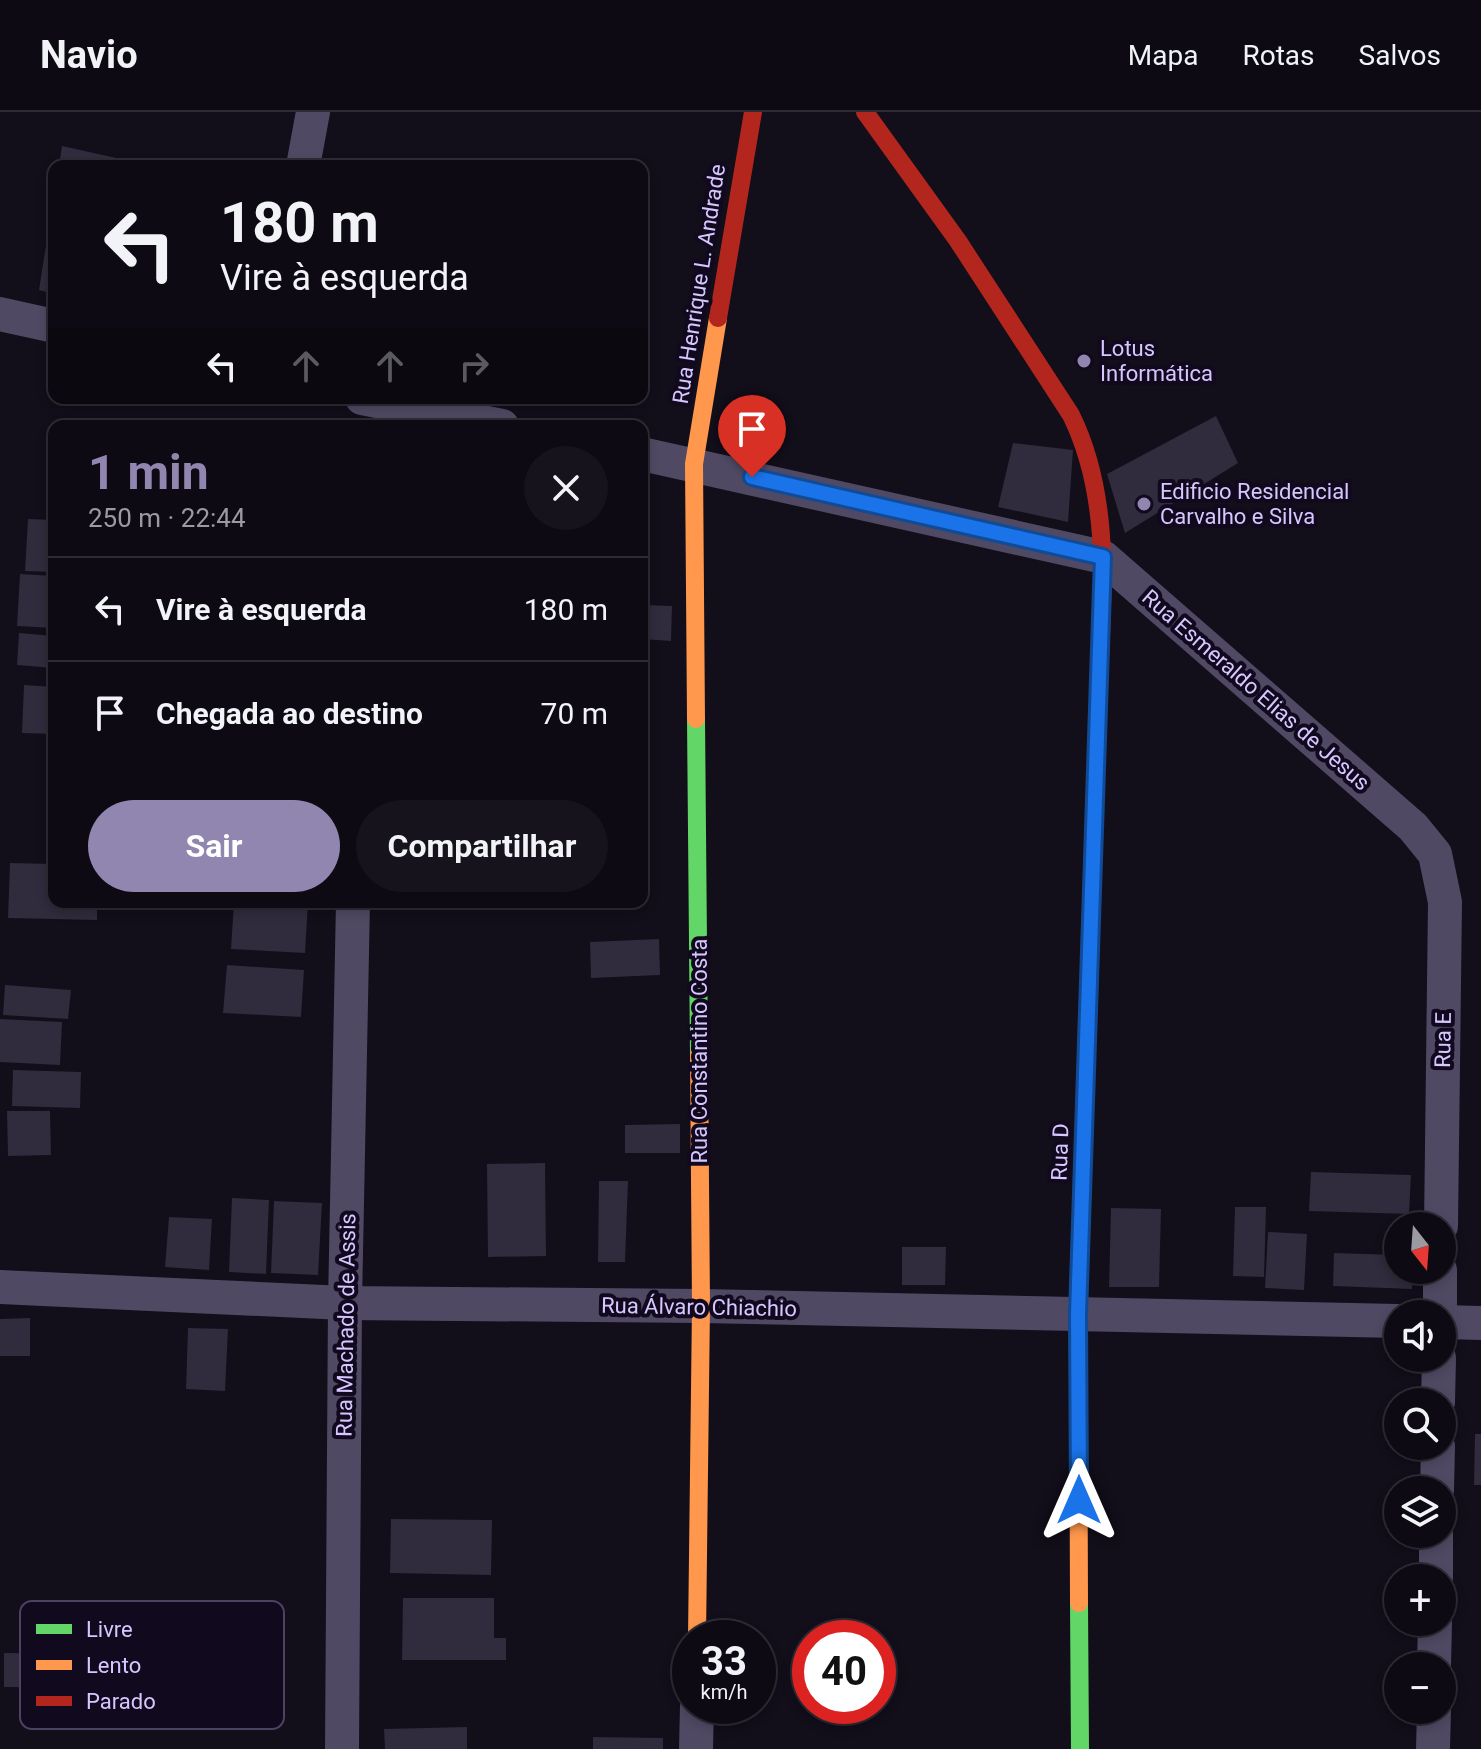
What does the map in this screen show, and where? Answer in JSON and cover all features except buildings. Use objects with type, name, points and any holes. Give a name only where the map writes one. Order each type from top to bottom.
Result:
[{"type":"street","points":[[304,160],[313,112]]},
{"type":"street","name":"Rua Henrique L. Andrade","points":[[694,464],[753,112]]},
{"type":"street","name":"Rua D","points":[[865,112],[958,241],[1082,434],[1092,472],[1103,557],[1078,1314],[1080,1749]]},
{"type":"street","points":[[0,314],[48,325]]},
{"type":"street","points":[[392,404],[472,420]]},
{"type":"street","name":"Rua Esmeraldo Elias de Jesus","points":[[648,455],[1103,557],[1413,827],[1435,854]]},
{"type":"street","name":"Rua Constantino Costa","points":[[694,464],[701,1306],[697,1620]]},
{"type":"street","name":"Rua E","points":[[1435,854],[1445,902],[1441,1212]]},
{"type":"street","name":"Rua Machado de Assis","points":[[342,1749],[345,1303],[353,908]]},
{"type":"street","name":"Rua Álvaro Chiachio","points":[[0,1287],[345,1303],[701,1306],[1384,1321]]},
{"type":"street","points":[[1456,1322],[1481,1323]]},
{"type":"street","points":[[696,1749],[697,1724]]},
{"type":"street","points":[[1433,1749],[1434,1724]]},
{"type":"traffic: fast","points":[[1084,1131],[1098,705]]},
{"type":"traffic: fast","points":[[696,719],[699,1055]]},
{"type":"traffic: fast","points":[[1079,1603],[1080,1749]]},
{"type":"traffic: slow","points":[[696,719],[694,464],[718,318]]},
{"type":"traffic: slow","points":[[697,1620],[701,1306],[699,1055]]},
{"type":"traffic: slow","points":[[1079,1603],[1078,1314],[1084,1131]]},
{"type":"traffic: jam","points":[[718,318],[753,112]]},
{"type":"traffic: jam","points":[[865,112],[958,241],[1071,415],[1085,449],[1100,521],[1102,557],[1098,705]]},
{"type":"place","name":"Lotus Informática","points":[[1084,361]]},
{"type":"place","name":"Edificio Residencial Carvalho e Silva","points":[[1144,504]]},
{"type":"route","points":[[752,477],[1103,557],[1078,1314],[1079,1500]]}]
